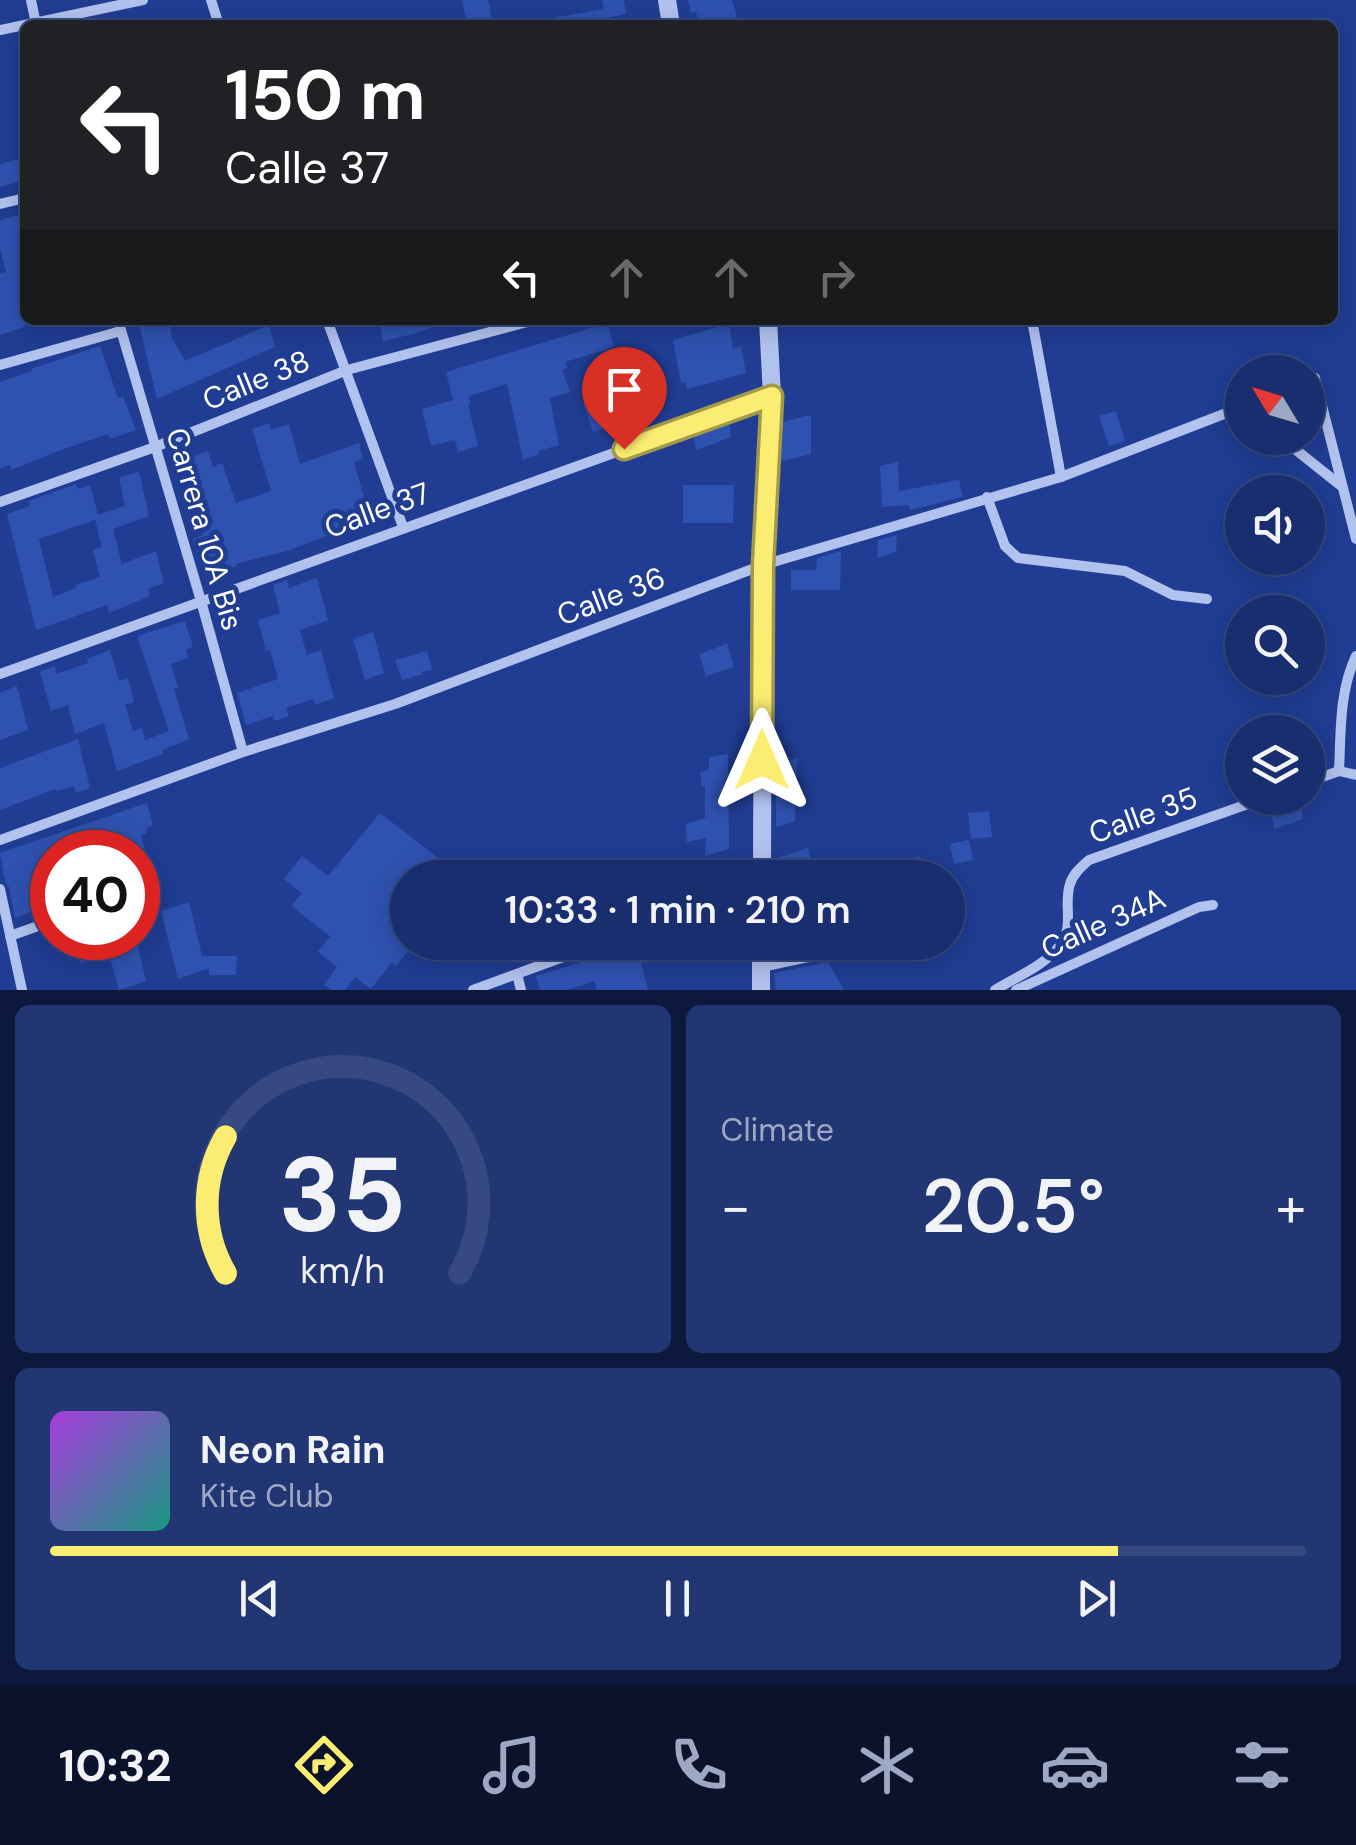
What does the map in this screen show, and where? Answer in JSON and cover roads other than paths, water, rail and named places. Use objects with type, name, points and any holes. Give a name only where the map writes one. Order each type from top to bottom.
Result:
[{"type":"street","points":[[50,20],[143,0]]},
{"type":"street","points":[[329,325],[403,527]]},
{"type":"street","name":"Calle 38","points":[[0,502],[347,370],[516,325]]},
{"type":"street","points":[[762,860],[763,565],[772,396],[768,325]]},
{"type":"street","points":[[1033,325],[1061,476]]},
{"type":"street","points":[[0,365],[120,326]]},
{"type":"street","name":"Carrera 10A Bis","points":[[120,326],[202,600],[242,752]]},
{"type":"street","name":"Calle 37","points":[[0,674],[772,396]]},
{"type":"street","name":"Calle 36","points":[[0,840],[242,752],[395,704],[763,565],[1061,476],[1225,413]]},
{"type":"street","points":[[1325,429],[1356,539]]},
{"type":"street","points":[[1303,455],[1341,485]]},
{"type":"street","points":[[987,497],[1005,546],[1018,558],[1125,572],[1174,594],[1206,599]]},
{"type":"street","points":[[1338,772],[1342,700],[1356,656]]},
{"type":"street","points":[[1325,776],[1338,772],[1356,775]]},
{"type":"street","name":"Calle 35","points":[[995,990],[1048,958],[1060,946],[1070,921],[1068,888],[1088,860],[1225,812]]},
{"type":"street","points":[[0,889],[22,990]]},
{"type":"street","name":"Calle 34A","points":[[1016,990],[1198,907],[1213,904]]},
{"type":"street","points":[[10,936],[30,929]]},
{"type":"street","points":[[473,990],[555,960]]},
{"type":"street","points":[[761,960],[762,990]]},
{"type":"street","points":[[761,967],[794,960]]},
{"type":"street","points":[[517,974],[521,990]]}]
